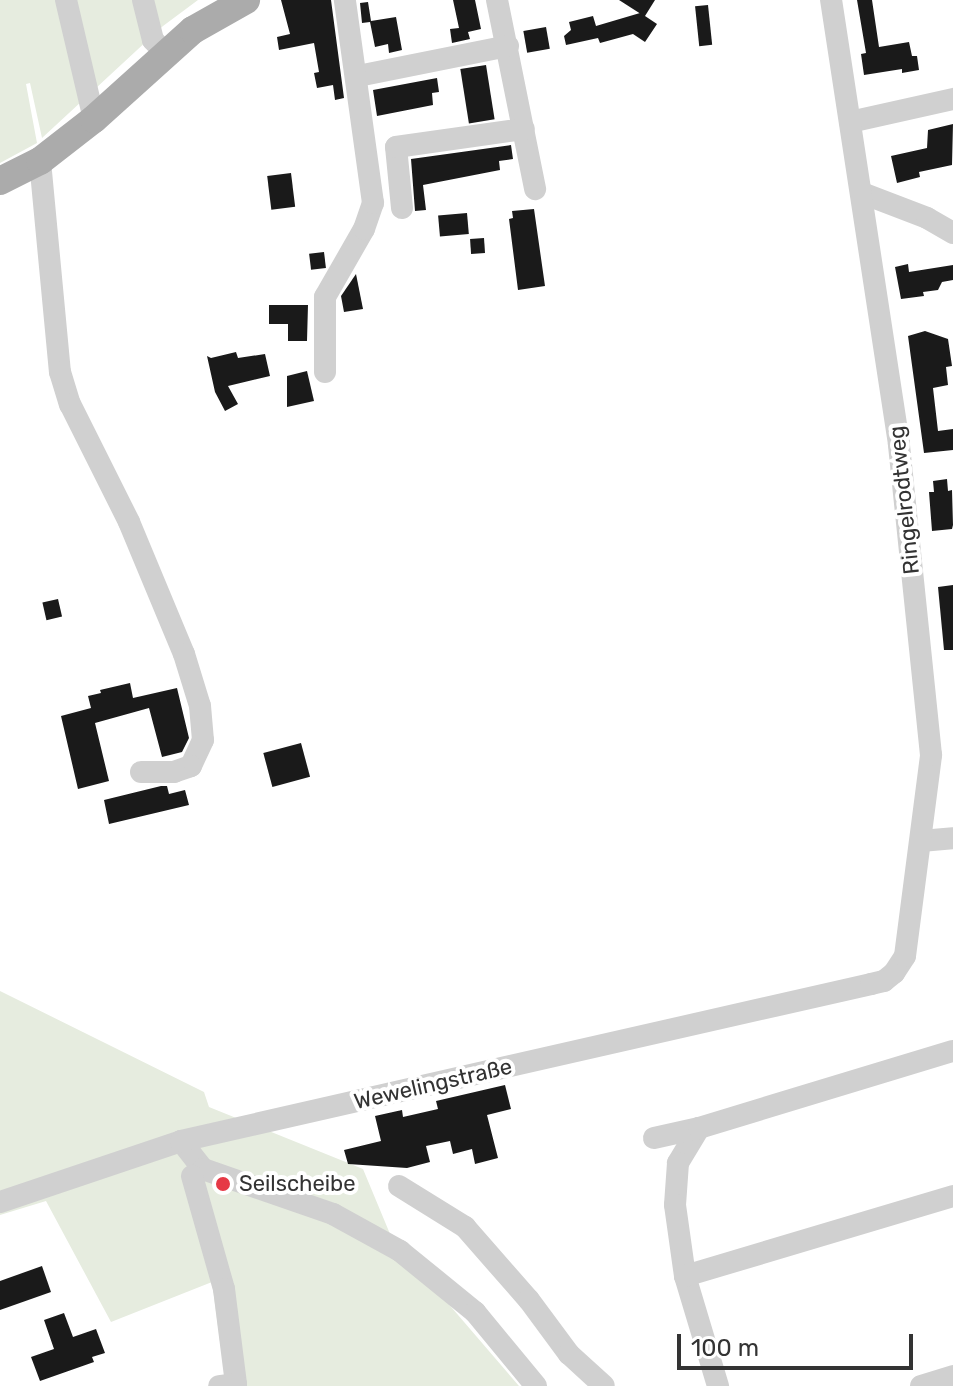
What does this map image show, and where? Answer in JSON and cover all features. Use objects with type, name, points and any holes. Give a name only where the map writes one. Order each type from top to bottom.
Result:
[{"type":"main road","points":[[0,181],[40,161],[94,119],[193,30],[246,0]]},
{"type":"street","points":[[66,0],[94,119]]},
{"type":"street","points":[[143,0],[153,40],[166,54]]},
{"type":"street","points":[[325,372],[325,297],[364,229],[373,203],[358,76],[345,0]]},
{"type":"street","points":[[497,0],[535,189]]},
{"type":"street","name":"Ringelrodtweg","points":[[831,0],[899,444],[931,755],[905,956],[884,981],[871,984]]},
{"type":"street","points":[[358,76],[508,46]]},
{"type":"street","points":[[850,122],[953,99]]},
{"type":"street","points":[[402,208],[396,147],[524,129]]},
{"type":"street","points":[[40,161],[60,372],[70,404],[129,522],[184,654],[200,706],[203,740],[191,766],[174,772],[141,772]]},
{"type":"street","points":[[862,193],[927,218],[953,233]]},
{"type":"street","points":[[921,841],[953,838]]},
{"type":"street","name":"Wewelingstraße","points":[[0,1202],[181,1141],[871,984]]},
{"type":"street","points":[[654,1138],[699,1128],[953,1051]]},
{"type":"street","points":[[699,1128],[686,1146],[675,1176],[675,1205],[685,1276],[718,1386]]},
{"type":"street","points":[[181,1141],[203,1169],[333,1214],[400,1251],[475,1312],[536,1386]]},
{"type":"street","points":[[192,1176],[224,1289],[236,1384],[219,1386]]},
{"type":"street","points":[[399,1186],[465,1227],[529,1300],[569,1354],[604,1386]]},
{"type":"street","points":[[685,1276],[953,1196]]},
{"type":"street","points":[[921,1386],[953,1376]]},
{"type":"shaded area","points":[[0,0],[198,0],[163,26],[42,138],[30,83],[26,84],[37,143],[0,163]]},
{"type":"shaded area","points":[[0,991],[204,1092],[209,1107],[363,1169],[400,1258],[446,1301],[519,1386],[226,1386],[212,1282],[111,1322],[46,1201],[0,1215]]},
{"type":"building","points":[[281,0],[331,0],[344,98],[335,100],[333,85],[317,88],[314,73],[319,72],[314,43],[279,50],[277,37],[290,34]]},
{"type":"building","points":[[453,0],[475,0],[481,29],[468,32],[470,39],[452,43],[450,29],[459,28]]},
{"type":"building","points":[[619,0],[655,0],[645,16],[657,24],[645,42],[633,34],[600,43],[598,38],[566,45],[564,36],[571,30],[569,22],[593,16],[596,26],[640,13]]},
{"type":"building","points":[[857,0],[872,0],[879,47],[909,42],[912,56],[917,56],[919,70],[902,73],[902,69],[864,75],[861,54],[866,53]]},
{"type":"building","points":[[368,2],[371,21],[396,17],[402,50],[389,53],[388,44],[375,47],[370,22],[362,23],[360,3]]},
{"type":"building","points":[[708,5],[712,45],[699,46],[695,6]]},
{"type":"building","points":[[546,27],[550,49],[527,53],[523,31]]},
{"type":"building","points":[[486,65],[495,119],[469,123],[460,69]]},
{"type":"building","points":[[437,78],[439,92],[432,93],[433,105],[377,116],[373,90]]},
{"type":"building","points":[[953,124],[952,165],[919,172],[920,177],[897,183],[891,156],[927,148],[928,130]]},
{"type":"building","points":[[511,145],[513,159],[499,161],[500,170],[423,185],[426,210],[415,211],[411,159]]},
{"type":"building","points":[[291,173],[295,207],[271,210],[267,176]]},
{"type":"building","points":[[534,209],[545,286],[518,290],[509,219],[513,218],[512,211]]},
{"type":"building","points":[[467,213],[469,234],[440,236],[438,216]]},
{"type":"building","points":[[484,238],[485,253],[471,254],[470,239]]},
{"type":"building","points":[[324,252],[326,268],[311,270],[309,254]]},
{"type":"building","points":[[908,264],[909,272],[953,265],[953,280],[942,282],[938,290],[923,292],[924,296],[901,299],[895,267]]},
{"type":"building","points":[[356,274],[363,309],[344,312],[341,296]]},
{"type":"building","points":[[269,305],[308,305],[307,341],[288,341],[288,324],[269,324]]},
{"type":"building","points":[[925,331],[948,339],[952,366],[946,367],[948,385],[933,388],[938,431],[953,429],[953,450],[924,453],[908,336]]},
{"type":"building","points":[[236,352],[238,358],[265,354],[270,376],[228,386],[238,404],[225,411],[215,392],[207,356],[211,358]]},
{"type":"building","points":[[307,371],[314,401],[287,407],[287,376]]},
{"type":"building","points":[[947,479],[948,491],[952,490],[952,529],[932,531],[929,492],[934,492],[933,481]]},
{"type":"building","points":[[953,585],[953,650],[944,650],[938,587]]},
{"type":"building","points":[[58,599],[62,617],[46,620],[42,603]]},
{"type":"building","points":[[130,683],[133,698],[177,688],[189,738],[182,752],[162,757],[149,708],[95,723],[109,781],[78,789],[61,716],[91,708],[88,696],[101,693],[100,690]]},
{"type":"building","points":[[301,743],[310,777],[272,787],[263,753]]},
{"type":"building","points":[[167,786],[169,794],[185,790],[189,805],[109,824],[104,800]]},
{"type":"building","points":[[505,1085],[511,1109],[487,1115],[498,1158],[475,1164],[472,1149],[453,1154],[450,1141],[426,1146],[430,1162],[407,1168],[348,1164],[344,1150],[381,1141],[375,1116],[402,1110],[403,1117],[438,1109],[436,1101]]},
{"type":"building","points":[[42,1266],[51,1292],[0,1310],[0,1281]]},
{"type":"building","points":[[64,1313],[73,1337],[96,1329],[105,1353],[92,1357],[94,1362],[40,1381],[31,1357],[54,1349],[44,1320]]},
{"type":"place","name":"Seilscheibe","points":[[223,1184]]}]
